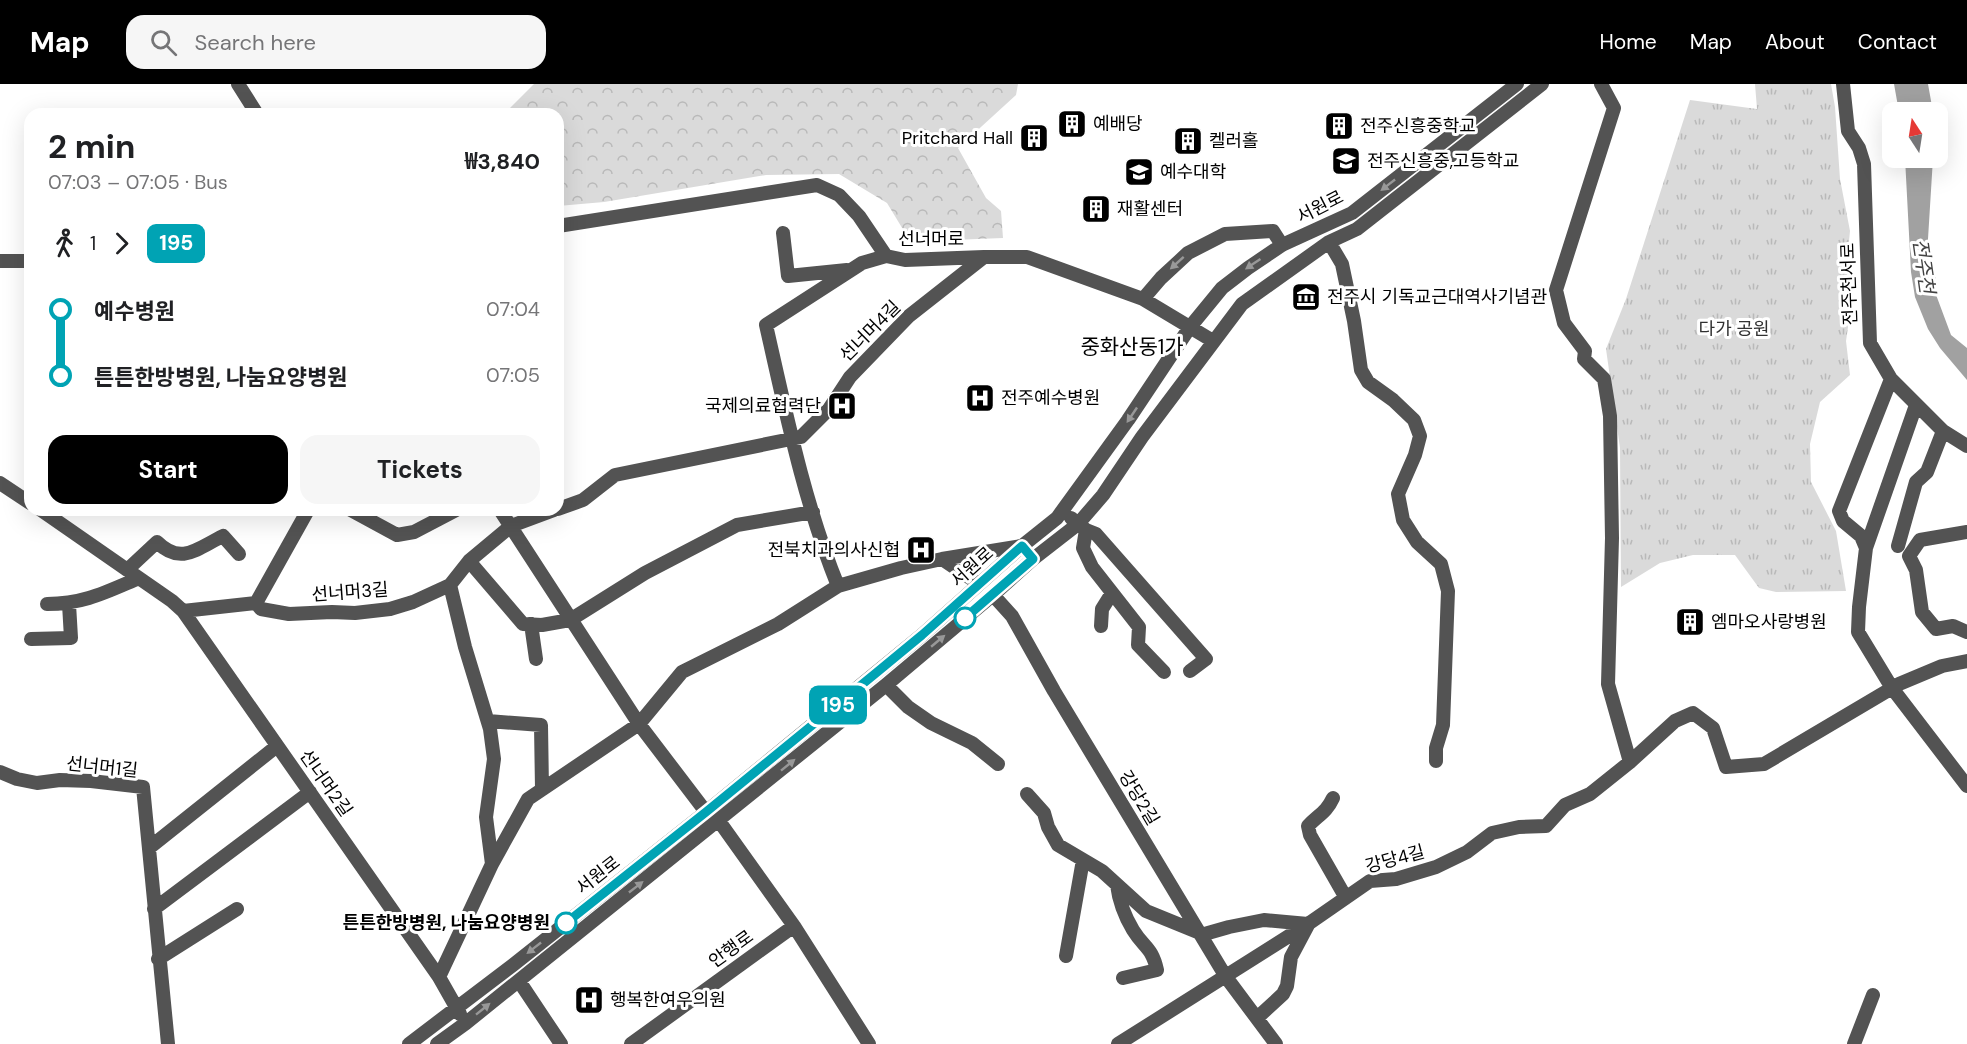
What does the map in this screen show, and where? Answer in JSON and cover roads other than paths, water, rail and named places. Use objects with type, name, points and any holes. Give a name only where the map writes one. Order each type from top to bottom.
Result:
[{"type":"street","points":[[238,84],[253,108]]},
{"type":"street","name":"서원로","points":[[409,1044],[706,812],[913,643],[1057,518],[1128,420],[1190,327],[1222,288],[1282,245],[1352,213],[1517,84]]},
{"type":"street","name":"서원로","points":[[437,1044],[519,981],[886,685],[1033,559],[1082,527],[1142,437],[1242,304],[1329,242],[1357,229],[1542,84]]},
{"type":"street","points":[[1601,84],[1614,108],[1556,290],[1564,323],[1585,351],[1584,359],[1604,380],[1610,416],[1612,538],[1608,684],[1630,762],[1675,721],[1694,713],[1713,729],[1726,767],[1764,764],[1892,687],[1942,666],[1967,661]]},
{"type":"street","name":"전주천서로","points":[[1842,84],[1848,131],[1859,148],[1864,164],[1870,343],[1891,379],[1943,431],[1967,446]]},
{"type":"street","name":"선너머로","points":[[564,225],[817,185],[843,199],[859,216],[886,256],[905,260],[984,256],[1027,258],[1143,299],[1213,341]]},
{"type":"street","points":[[1143,299],[1161,278],[1188,254],[1225,234],[1273,231],[1282,245]]},
{"type":"street","points":[[783,233],[788,276],[851,270]]},
{"type":"street","points":[[1329,242],[1342,264],[1361,370],[1368,382],[1393,400],[1414,420],[1420,436],[1398,494],[1403,520],[1417,542],[1441,564],[1448,591],[1443,725],[1436,748],[1436,761]]},
{"type":"street","points":[[838,586],[823,548],[792,439],[766,325],[862,263],[886,256]]},
{"type":"street","name":"선너머4길","points":[[564,506],[583,500],[615,475],[801,436],[829,409],[850,377],[909,316],[984,256]]},
{"type":"street","points":[[0,261],[24,261]]},
{"type":"street","points":[[1866,548],[1861,536],[1843,521],[1839,511],[1891,379]]},
{"type":"street","points":[[1916,405],[1866,548],[1858,632],[1892,687],[1967,786]]},
{"type":"street","points":[[1898,546],[1916,482],[1927,472],[1943,431]]},
{"type":"street","points":[[0,483],[24,498]]},
{"type":"street","points":[[1062,511],[1082,527],[1096,534],[1206,659],[1190,671]]},
{"type":"street","points":[[469,561],[523,624],[542,625],[570,620],[645,573],[737,525],[813,512]]},
{"type":"street","name":"선너머2길","points":[[50,516],[140,578],[183,611],[439,977],[466,1023]]},
{"type":"street","points":[[183,611],[256,603],[305,516]]},
{"type":"street","points":[[362,516],[397,535],[414,532],[445,516]]},
{"type":"street","points":[[504,516],[639,724],[706,812],[718,821],[794,926],[869,1044]]},
{"type":"street","name":"선너머3길","points":[[256,603],[261,609],[290,614],[356,613],[390,609],[413,602],[450,585],[469,561],[511,526],[537,516]]},
{"type":"street","points":[[1082,527],[1083,548],[1092,567],[1139,627],[1138,645],[1164,672]]},
{"type":"street","points":[[1967,532],[1920,540],[1909,556],[1916,570],[1922,612],[1936,629],[1953,626],[1967,632]]},
{"type":"street","points":[[127,570],[157,542],[167,551],[184,555],[224,536],[239,554]]},
{"type":"street","points":[[439,977],[492,864],[528,799],[639,724],[682,672],[778,624],[838,586],[942,559],[1022,546],[1033,559]]},
{"type":"street","points":[[942,559],[979,585]]},
{"type":"street","points":[[47,604],[69,604],[98,596],[140,578]]},
{"type":"street","points":[[450,585],[465,648],[488,721],[494,759],[486,817],[492,864]]},
{"type":"street","points":[[1101,626],[1102,609],[1112,593]]},
{"type":"street","name":"강당2길","points":[[993,595],[1012,616],[1054,691],[1226,977],[1275,1044]]},
{"type":"street","points":[[31,639],[71,638],[69,604]]},
{"type":"street","points":[[531,624],[536,658]]},
{"type":"street","points":[[886,685],[908,707],[931,723],[972,743],[998,764]]},
{"type":"street","points":[[488,721],[541,725],[542,789]]},
{"type":"street","points":[[149,848],[277,746]]},
{"type":"street","name":"강당4길","points":[[1118,1044],[1308,924],[1370,881],[1396,879],[1436,867],[1467,852],[1492,833],[1519,827],[1545,826],[1565,805],[1590,794],[1630,762]]},
{"type":"street","name":"선너머1길","points":[[0,772],[17,779],[37,783],[60,780],[143,787],[168,1044]]},
{"type":"street","points":[[154,909],[310,792]]},
{"type":"street","points":[[1027,794],[1044,813],[1048,827],[1058,845],[1102,871],[1146,911],[1200,934],[1264,921],[1308,924],[1292,957],[1287,986],[1283,993],[1257,1018]]},
{"type":"street","points":[[1333,798],[1327,810],[1308,826],[1310,835],[1346,898]]},
{"type":"street","points":[[1066,956],[1083,861]]},
{"type":"street","points":[[1117,885],[1119,901],[1134,931],[1154,954],[1157,970],[1123,978]]},
{"type":"street","points":[[158,959],[237,909]]},
{"type":"street","name":"안행로","points":[[632,1044],[794,926]]},
{"type":"street","points":[[519,981],[561,1044]]},
{"type":"street","points":[[1854,1044],[1873,995]]},
{"type":"water","points":[[1894,84],[1928,84],[1931,102],[1897,102]]},
{"type":"water","name":"전주천","points":[[1906,168],[1932,168],[1927,255],[1936,271],[1935,292],[1951,335],[1967,348],[1967,380],[1940,348],[1928,329],[1915,297],[1911,272]]},
{"type":"place","name":"예배당","points":[[1072,124]]},
{"type":"place","name":"전주신흥중학교","points":[[1339,126]]},
{"type":"place","name":"Pritchard Hall","points":[[1034,138]]},
{"type":"place","name":"켈러홀","points":[[1188,141]]},
{"type":"place","name":"전주신흥중,고등학교","points":[[1346,161]]},
{"type":"place","name":"예수대학","points":[[1139,172]]},
{"type":"place","name":"재활센터","points":[[1096,209]]},
{"type":"place","name":"전주시 기독교근대역사기념관","points":[[1306,297]]},
{"type":"place","name":"전주예수병원","points":[[980,398]]},
{"type":"place","name":"국제의료협력단","points":[[842,406]]},
{"type":"place","name":"전북치과의사신협","points":[[921,550]]},
{"type":"place","name":"엠마오사랑병원","points":[[1690,622]]},
{"type":"place","name":"튼튼한방병원, 나눔요양병원","points":[[566,923]]},
{"type":"place","name":"행복한여우의원","points":[[589,1000]]},
{"type":"district","name":"중화산동1가","points":[[1132,347]]},
{"type":"park label","name":"다가 공원","points":[[1734,329]]}]
